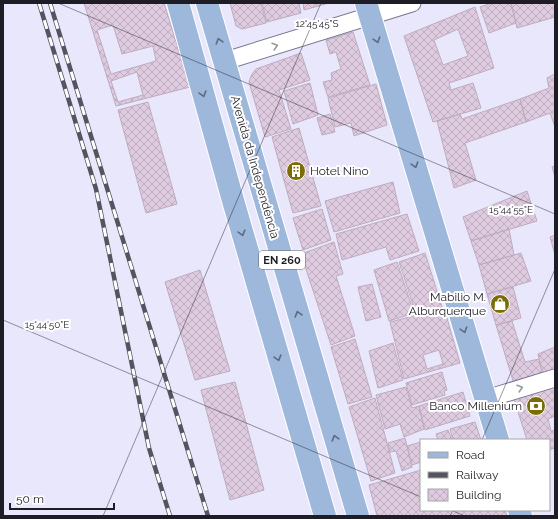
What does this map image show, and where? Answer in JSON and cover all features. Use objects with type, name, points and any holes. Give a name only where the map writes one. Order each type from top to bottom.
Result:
[{"type":"main road","name":"EN 260","points":[[178,3],[234,204],[325,516]]},
{"type":"main road","name":"Avenida da Independência","points":[[207,3],[358,516]]},
{"type":"main road","points":[[368,10],[498,439]]},
{"type":"main road","points":[[234,204],[263,194]]},
{"type":"main road","points":[[314,480],[344,470]]},
{"type":"street","points":[[225,61],[368,10],[412,3]]},
{"type":"street","points":[[486,399],[555,378]]},
{"type":"building","points":[[84,3],[164,3],[190,87],[116,106]]},
{"type":"building","points":[[230,3],[261,3],[266,23],[242,29],[236,26]]},
{"type":"building","points":[[262,3],[299,3],[301,13],[267,22]]},
{"type":"building","points":[[303,3],[329,3],[304,10]]},
{"type":"building","points":[[492,3],[511,3],[516,23],[489,33],[480,7]]},
{"type":"building","points":[[511,3],[555,3],[555,17],[517,28]]},
{"type":"building","points":[[475,7],[494,68],[449,83],[451,90],[473,83],[481,108],[433,122],[404,36]],"holes":[[[458,29],[468,56],[443,65],[434,40]]]},
{"type":"building","points":[[113,25],[122,54],[153,46],[156,61],[111,74],[97,30]]},
{"type":"building","points":[[353,32],[370,85],[328,97],[323,82],[332,80],[331,73],[341,69],[336,52],[330,54],[326,40]]},
{"type":"building","points":[[301,53],[310,80],[279,90],[291,129],[265,137],[249,82],[252,74],[256,69]]},
{"type":"building","points":[[137,72],[143,95],[118,102],[111,81]]},
{"type":"building","points":[[555,74],[555,127],[550,113],[526,122],[520,99],[549,88],[547,78]]},
{"type":"building","points":[[310,83],[318,115],[293,124],[284,91]]},
{"type":"building","points":[[376,84],[387,125],[354,136],[351,123],[335,127],[328,98]]},
{"type":"building","points":[[520,99],[526,122],[465,143],[476,180],[454,188],[437,121],[460,114],[462,119]]},
{"type":"building","points":[[148,102],[177,204],[146,213],[118,110]]},
{"type":"building","points":[[330,114],[335,132],[322,135],[317,118]]},
{"type":"building","name":"Hotel Nino","points":[[299,128],[321,206],[293,213],[272,137]]},
{"type":"building","points":[[555,166],[555,177],[552,167]]},
{"type":"building","points":[[393,182],[400,213],[334,232],[325,201]]},
{"type":"building","points":[[527,191],[537,221],[471,241],[463,217]]},
{"type":"building","points":[[322,209],[331,240],[303,250],[293,218]]},
{"type":"building","points":[[407,214],[419,251],[390,260],[386,247],[342,260],[336,234]]},
{"type":"building","points":[[509,229],[514,255],[479,265],[471,241]]},
{"type":"building","points":[[555,235],[555,255],[550,237]]},
{"type":"building","points":[[334,242],[343,274],[336,276],[355,336],[331,345],[301,254]]},
{"type":"building","points":[[425,253],[442,307],[416,314],[399,262]]},
{"type":"building","points":[[521,253],[531,281],[487,294],[479,265]]},
{"type":"building","points":[[397,262],[414,313],[389,321],[374,270]]},
{"type":"building","points":[[200,270],[230,371],[195,380],[165,282]]},
{"type":"building","points":[[372,284],[381,317],[366,321],[358,287]]},
{"type":"building","points":[[513,287],[521,318],[496,325],[487,294]]},
{"type":"building","points":[[444,308],[460,363],[404,379],[390,322]]},
{"type":"building","points":[[512,321],[525,362],[539,359],[543,375],[514,384],[496,325]]},
{"type":"building","points":[[355,339],[372,397],[348,404],[331,347]]},
{"type":"building","points":[[393,343],[403,380],[378,388],[369,351]]},
{"type":"building","points":[[555,347],[555,371],[543,375],[538,354]]},
{"type":"building","points":[[439,350],[443,364],[427,369],[423,355]]},
{"type":"building","points":[[442,372],[447,390],[444,391],[445,395],[412,405],[406,383]]},
{"type":"building","points":[[235,382],[264,490],[230,500],[201,390]]},
{"type":"building","name":"Banco Millenium","points":[[555,383],[555,416],[548,419],[551,431],[555,430],[555,448],[550,450],[550,439],[527,439],[513,396]]},
{"type":"building","points":[[406,387],[412,408],[419,406],[424,429],[404,437],[400,424],[385,429],[376,395]]},
{"type":"building","points":[[463,392],[470,416],[425,430],[419,406]]},
{"type":"building","points":[[375,398],[395,473],[371,481],[349,407]]},
{"type":"building","points":[[475,422],[481,439],[453,439],[450,429]]},
{"type":"building","points":[[448,430],[452,439],[438,439],[436,434]]},
{"type":"building","points":[[405,438],[412,467],[402,471],[396,451],[390,452],[388,443]]},
{"type":"building","points":[[420,442],[420,462],[412,465],[407,446]]},
{"type":"building","points":[[420,470],[420,511],[505,511],[507,516],[377,516],[369,485]]},
{"type":"railway","points":[[39,3],[96,189],[149,448],[170,516]]},
{"type":"railway","points":[[50,3],[208,516]]},
{"type":"place","name":"Hotel Nino","points":[[296,171]]},
{"type":"place","name":"Mabilio M. Alburquerque","points":[[500,304]]},
{"type":"place","name":"Banco Millenium","points":[[536,406]]}]
